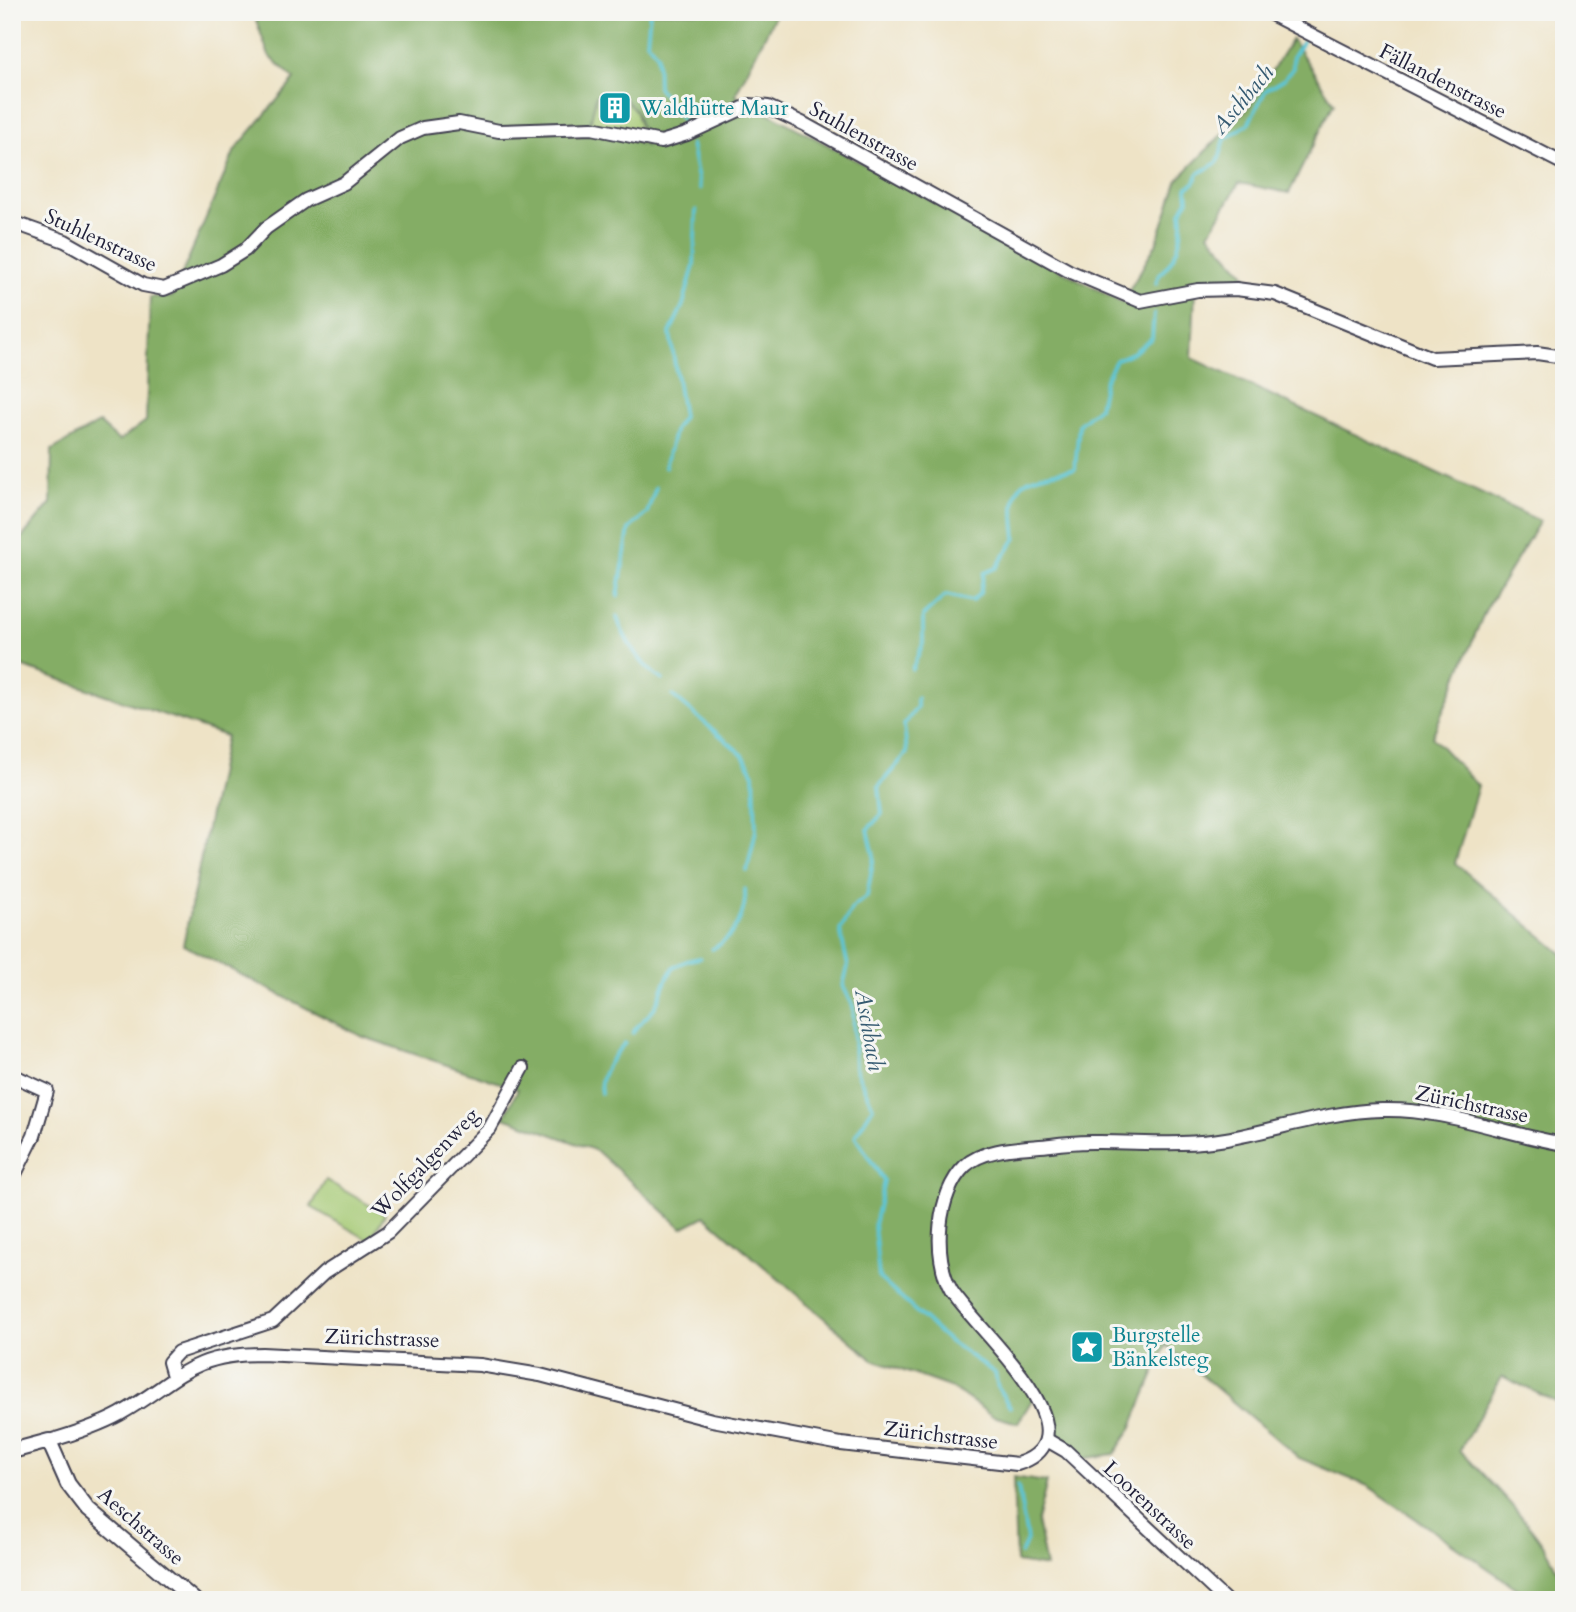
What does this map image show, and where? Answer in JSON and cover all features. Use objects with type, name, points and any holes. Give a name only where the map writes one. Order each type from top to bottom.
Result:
[{"type":"main road","name":"Zürichstrasse","points":[[12,1451],[48,1441]]},
{"type":"main road","name":"Aeschstrasse","points":[[48,1441],[68,1484],[88,1510],[194,1600]]},
{"type":"street","name":"Fällandenstrasse","points":[[1267,12],[1564,164]]},
{"type":"street","name":"Stuhlenstrasse","points":[[12,222],[65,241],[143,285],[164,289],[220,265],[245,250],[266,228],[306,200],[344,183],[400,138],[423,128],[459,123],[499,131],[592,128],[661,142],[687,134],[750,105],[768,107],[804,124],[1069,271],[1140,301],[1198,290],[1236,289],[1275,294],[1432,358],[1537,353],[1564,357]]},
{"type":"street","name":"Wolfgalgenweg","points":[[173,1376],[169,1362],[178,1352],[273,1321],[324,1273],[388,1232],[490,1128],[523,1068]]},
{"type":"street","points":[[12,1075],[47,1091],[34,1136],[12,1180]]},
{"type":"street","name":"Zürichstrasse","points":[[48,1441],[120,1413],[173,1376],[205,1361],[234,1354],[451,1362],[540,1375],[712,1420],[841,1444],[1017,1464],[1039,1452],[1047,1440],[1049,1429],[1046,1416],[1013,1364],[951,1290],[942,1264],[940,1237],[948,1192],[953,1178],[968,1163],[1012,1150],[1073,1142],[1224,1139],[1285,1124],[1381,1110],[1430,1113],[1564,1143]]},
{"type":"street","name":"Loorenstrasse","points":[[1047,1440],[1066,1451],[1225,1600]]},
{"type":"green space","points":[[253,12],[777,12],[735,95],[1122,303],[1156,244],[1178,179],[1248,108],[1292,39],[1334,103],[1289,193],[1239,183],[1209,234],[1250,280],[1195,292],[1192,358],[1540,521],[1485,611],[1432,737],[1478,786],[1455,863],[1564,955],[1564,1406],[1502,1376],[1460,1450],[1540,1540],[1561,1580],[1564,1600],[1534,1600],[1368,1486],[1299,1458],[1166,1345],[1131,1429],[1114,1454],[1080,1459],[1061,1444],[1035,1395],[1018,1423],[993,1416],[952,1388],[873,1360],[705,1216],[682,1228],[597,1151],[504,1117],[518,1089],[361,1036],[183,945],[226,736],[12,663],[12,549],[51,503],[52,450],[99,423],[119,441],[146,421],[150,297],[172,297],[235,150],[295,79],[269,56]],"holes":[[[619,93],[635,110],[646,146],[612,135],[588,134],[596,96]]]},
{"type":"green space","points":[[619,93],[635,110],[646,147],[612,135],[588,134],[596,96]]},
{"type":"green space","points":[[326,1180],[385,1214],[370,1241],[311,1207]]},
{"type":"green space","points":[[1013,1477],[1047,1482],[1037,1521],[1046,1567],[1016,1562]]},
{"type":"waterway","points":[[650,12],[647,42],[657,54],[658,87],[683,122]]},
{"type":"waterway","name":"Aschbach","points":[[1298,12],[1301,21]]},
{"type":"waterway","name":"Aschbach","points":[[1156,284],[1179,243],[1182,230],[1181,212],[1188,200],[1187,188],[1195,182],[1198,174],[1218,162],[1225,139],[1248,124],[1266,90],[1284,79],[1293,68],[1293,56],[1304,40]]},
{"type":"waterway","points":[[691,144],[700,189]]},
{"type":"waterway","points":[[665,467],[675,428],[683,417],[670,333],[683,305],[694,265],[696,210]]},
{"type":"waterway","name":"Aschbach","points":[[912,669],[923,644],[923,616],[946,595],[972,601],[980,593],[984,573],[996,568],[1016,538],[1014,504],[1021,485],[1041,475],[1075,469],[1079,424],[1099,407],[1105,380],[1116,360],[1134,352],[1152,338],[1154,314]]},
{"type":"waterway","points":[[618,596],[629,529],[647,513],[656,487]]},
{"type":"waterway","points":[[617,617],[635,653],[663,680]]},
{"type":"waterway","points":[[673,696],[743,755],[754,774],[756,830],[747,871]]},
{"type":"waterway","name":"Aschbach","points":[[917,698],[917,707],[904,725],[907,753],[879,786],[882,814],[868,829],[874,856],[867,896],[852,908],[840,930],[848,966],[843,986],[853,1006],[855,1068],[873,1107],[855,1136],[884,1181],[874,1225],[879,1278],[946,1339],[995,1373],[998,1388],[1010,1407]]},
{"type":"waterway","points":[[712,949],[733,932],[744,907],[745,889]]},
{"type":"waterway","points":[[633,1033],[655,1007],[670,972],[681,963],[700,958]]},
{"type":"waterway","points":[[601,1094],[604,1073],[625,1043]]},
{"type":"waterway","name":"Aschbach","points":[[1018,1486],[1027,1540],[1021,1554]]},
{"type":"place","name":"Waldhütte Maur","points":[[615,108]]},
{"type":"place","name":"Burgstelle Bänkelsteg","points":[[1087,1347]]}]
